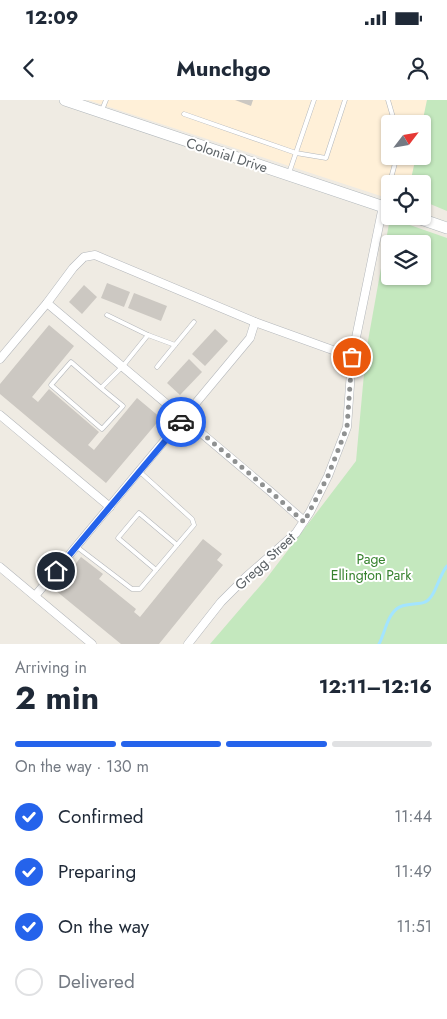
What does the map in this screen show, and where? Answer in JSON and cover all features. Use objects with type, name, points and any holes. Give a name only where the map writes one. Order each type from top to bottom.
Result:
[{"type":"main road","name":"Colonial Drive","points":[[65,100],[381,205]]},
{"type":"main road","points":[[431,223],[447,228]]},
{"type":"street","name":"Gregg Street","points":[[188,644],[221,602],[296,533],[304,522],[328,476],[347,427],[352,357],[383,225]]},
{"type":"street","points":[[0,359],[47,303],[73,268],[84,257],[95,255],[255,322],[352,357]]},
{"type":"street","points":[[47,303],[304,522]]},
{"type":"street","points":[[35,596],[250,338],[255,322]]},
{"type":"street","points":[[0,416],[110,507]]},
{"type":"street","points":[[0,567],[92,644]]},
{"type":"lane","points":[[101,112],[106,100]]},
{"type":"lane","points":[[289,175],[314,100]]},
{"type":"lane","points":[[184,114],[296,153],[326,158],[345,100]]},
{"type":"lane","points":[[388,100],[392,115]]},
{"type":"lane","points":[[107,315],[148,335],[175,345]]},
{"type":"lane","points":[[157,367],[194,322]]},
{"type":"lane","points":[[101,388],[123,366],[148,335]]},
{"type":"lane","points":[[72,362],[101,388],[123,406],[102,429],[51,386],[72,362]]},
{"type":"lane","points":[[77,547],[132,589],[140,589],[194,525],[192,519],[140,472]]},
{"type":"lane","points":[[156,570],[118,538],[123,532],[139,513],[177,545]]},
{"type":"shaded area","points":[[88,100],[427,100],[424,115],[381,115],[381,165],[414,165],[412,175],[381,175],[381,196]]},
{"type":"green space","points":[[427,100],[447,100],[447,211],[431,204],[431,175],[412,175],[414,165],[431,165],[431,115],[424,115]]},
{"type":"green space","name":"Page Ellington Park","points":[[389,225],[410,225],[447,238],[447,644],[210,644],[266,579],[356,461],[366,352],[381,268],[381,285],[431,285],[431,235],[387,235]]},
{"type":"building","points":[[235,100],[253,100],[251,106]]},
{"type":"building","points":[[107,283],[130,292],[124,307],[101,298]]},
{"type":"building","points":[[84,285],[97,297],[82,314],[69,302]]},
{"type":"building","points":[[134,293],[167,306],[161,321],[128,308]]},
{"type":"building","points":[[49,325],[74,346],[32,397],[38,402],[49,389],[99,432],[88,445],[94,450],[137,398],[161,418],[106,483],[0,394],[0,384]]},
{"type":"building","points":[[215,329],[228,341],[205,366],[192,354]]},
{"type":"building","points":[[189,359],[202,372],[180,395],[167,383]]},
{"type":"building","points":[[203,539],[222,554],[217,560],[223,565],[159,644],[121,644],[55,590],[81,557],[103,574],[99,579],[136,609],[134,612],[140,617]]},
{"type":"waterway","points":[[379,644],[393,612],[402,606],[423,603],[428,600],[432,596],[447,566]]},
{"type":"way so far","points":[[181,422],[184,418],[304,522],[328,476],[347,427],[352,357]]},
{"type":"route","points":[[56,571],[181,422]]}]
